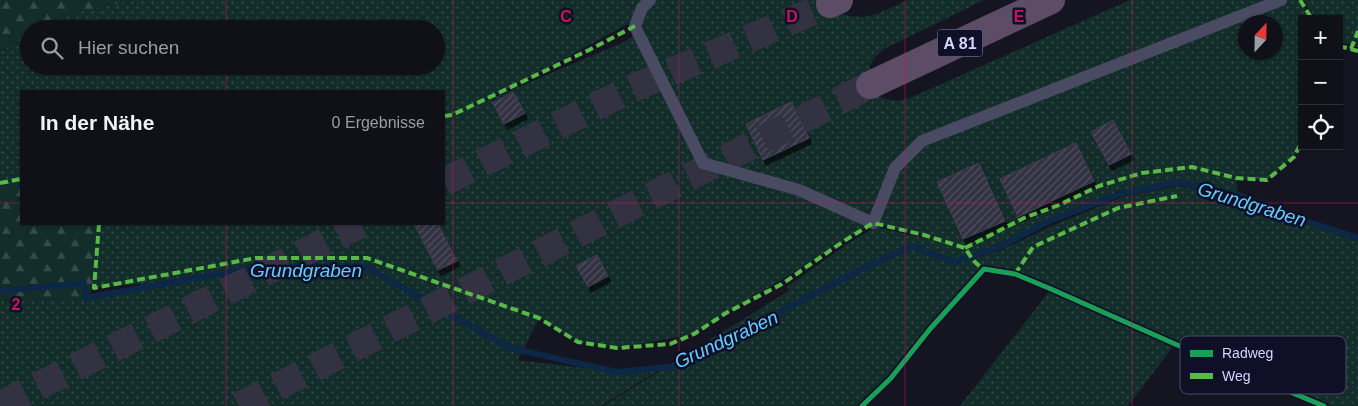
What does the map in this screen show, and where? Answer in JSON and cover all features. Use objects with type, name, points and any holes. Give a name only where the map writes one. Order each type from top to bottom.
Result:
[{"type":"highway","name":"A 81","points":[[870,85],[1051,0]]},
{"type":"lane","points":[[650,0],[642,8],[635,26],[703,163],[799,190],[873,223],[895,168],[922,141],[1281,0]]},
{"type":"green space","points":[[0,0],[134,0],[70,14],[59,20],[20,20],[20,41],[0,51]]},
{"type":"green space","points":[[134,0],[642,0],[631,22],[529,78],[465,110],[624,42],[638,33],[650,0],[829,0],[840,13],[863,17],[877,14],[908,0],[984,0],[884,49],[874,58],[868,74],[873,92],[887,99],[901,100],[912,97],[1130,0],[1300,0],[1309,15],[1298,15],[1298,149],[1294,157],[1267,180],[1236,179],[1238,195],[1179,182],[1118,191],[1094,204],[972,255],[978,261],[976,258],[1001,250],[1054,225],[1122,197],[1179,186],[1237,197],[1358,241],[1358,406],[1331,406],[1301,394],[1346,394],[1346,336],[1180,336],[1180,345],[1015,271],[985,271],[984,269],[891,378],[859,406],[603,406],[790,290],[787,287],[847,244],[876,227],[946,243],[873,223],[694,334],[617,348],[578,342],[539,318],[518,360],[617,372],[662,368],[601,406],[0,406],[0,300],[86,298],[149,283],[94,288],[99,225],[445,225],[445,90],[20,90],[20,179],[0,183],[0,51],[20,41],[20,75],[445,75],[445,20],[59,20],[70,14]]},
{"type":"green space","points":[[1303,0],[1358,0],[1358,47],[1343,42],[1343,15],[1313,15]]},
{"type":"green space","points":[[20,179],[20,225],[99,225],[94,288],[86,298],[0,300],[0,183]]},
{"type":"green space","points":[[1051,289],[1175,344],[1128,406],[960,406]]},
{"type":"building","points":[[513,92],[525,113],[504,124],[493,103]]},
{"type":"building","points":[[791,102],[809,138],[763,160],[746,124]]},
{"type":"building","points":[[1113,120],[1131,154],[1109,165],[1091,132]]},
{"type":"building","points":[[1076,143],[1094,181],[1018,217],[1000,179]]},
{"type":"building","points":[[979,163],[1005,221],[963,239],[937,182]]},
{"type":"building","points":[[415,225],[439,225],[457,261],[438,270]]},
{"type":"building","points":[[597,255],[608,276],[588,287],[576,266]]},
{"type":"waterway","name":"Grundgraben","points":[[0,291],[84,283],[86,298],[258,267],[364,266],[510,348],[617,372],[677,366],[860,270],[912,246],[954,262],[999,247],[1049,221],[1120,194],[1179,182],[1238,195],[1358,238]]},
{"type":"tunnel","points":[[445,182],[631,89],[830,4]]},
{"type":"tunnel","points":[[239,406],[870,85]]},
{"type":"tunnel","points":[[0,405],[359,225]]},
{"type":"marked path","points":[[1300,0],[1309,15]]},
{"type":"marked path","points":[[445,116],[452,115],[635,26]]},
{"type":"marked path","points":[[1351,49],[1358,31]]},
{"type":"marked path","points":[[1343,47],[1358,51]]},
{"type":"marked path","points":[[965,248],[1024,218],[1059,205],[1099,186],[1142,173],[1192,167],[1236,178],[1267,180],[1294,157],[1298,149]]},
{"type":"marked path","points":[[0,183],[20,179]]},
{"type":"marked path","points":[[1015,274],[1033,247],[1118,208],[1177,196]]},
{"type":"marked path","points":[[99,225],[94,288],[256,258],[367,258],[539,318],[578,342],[617,348],[670,344],[694,334],[726,313],[782,284],[873,223],[924,235],[965,248],[977,264],[989,270]]},
{"type":"cycle path","points":[[862,406],[891,378],[930,329],[984,269],[1015,274],[1180,346]]},
{"type":"cycle path","points":[[1295,394],[1324,406]]}]
